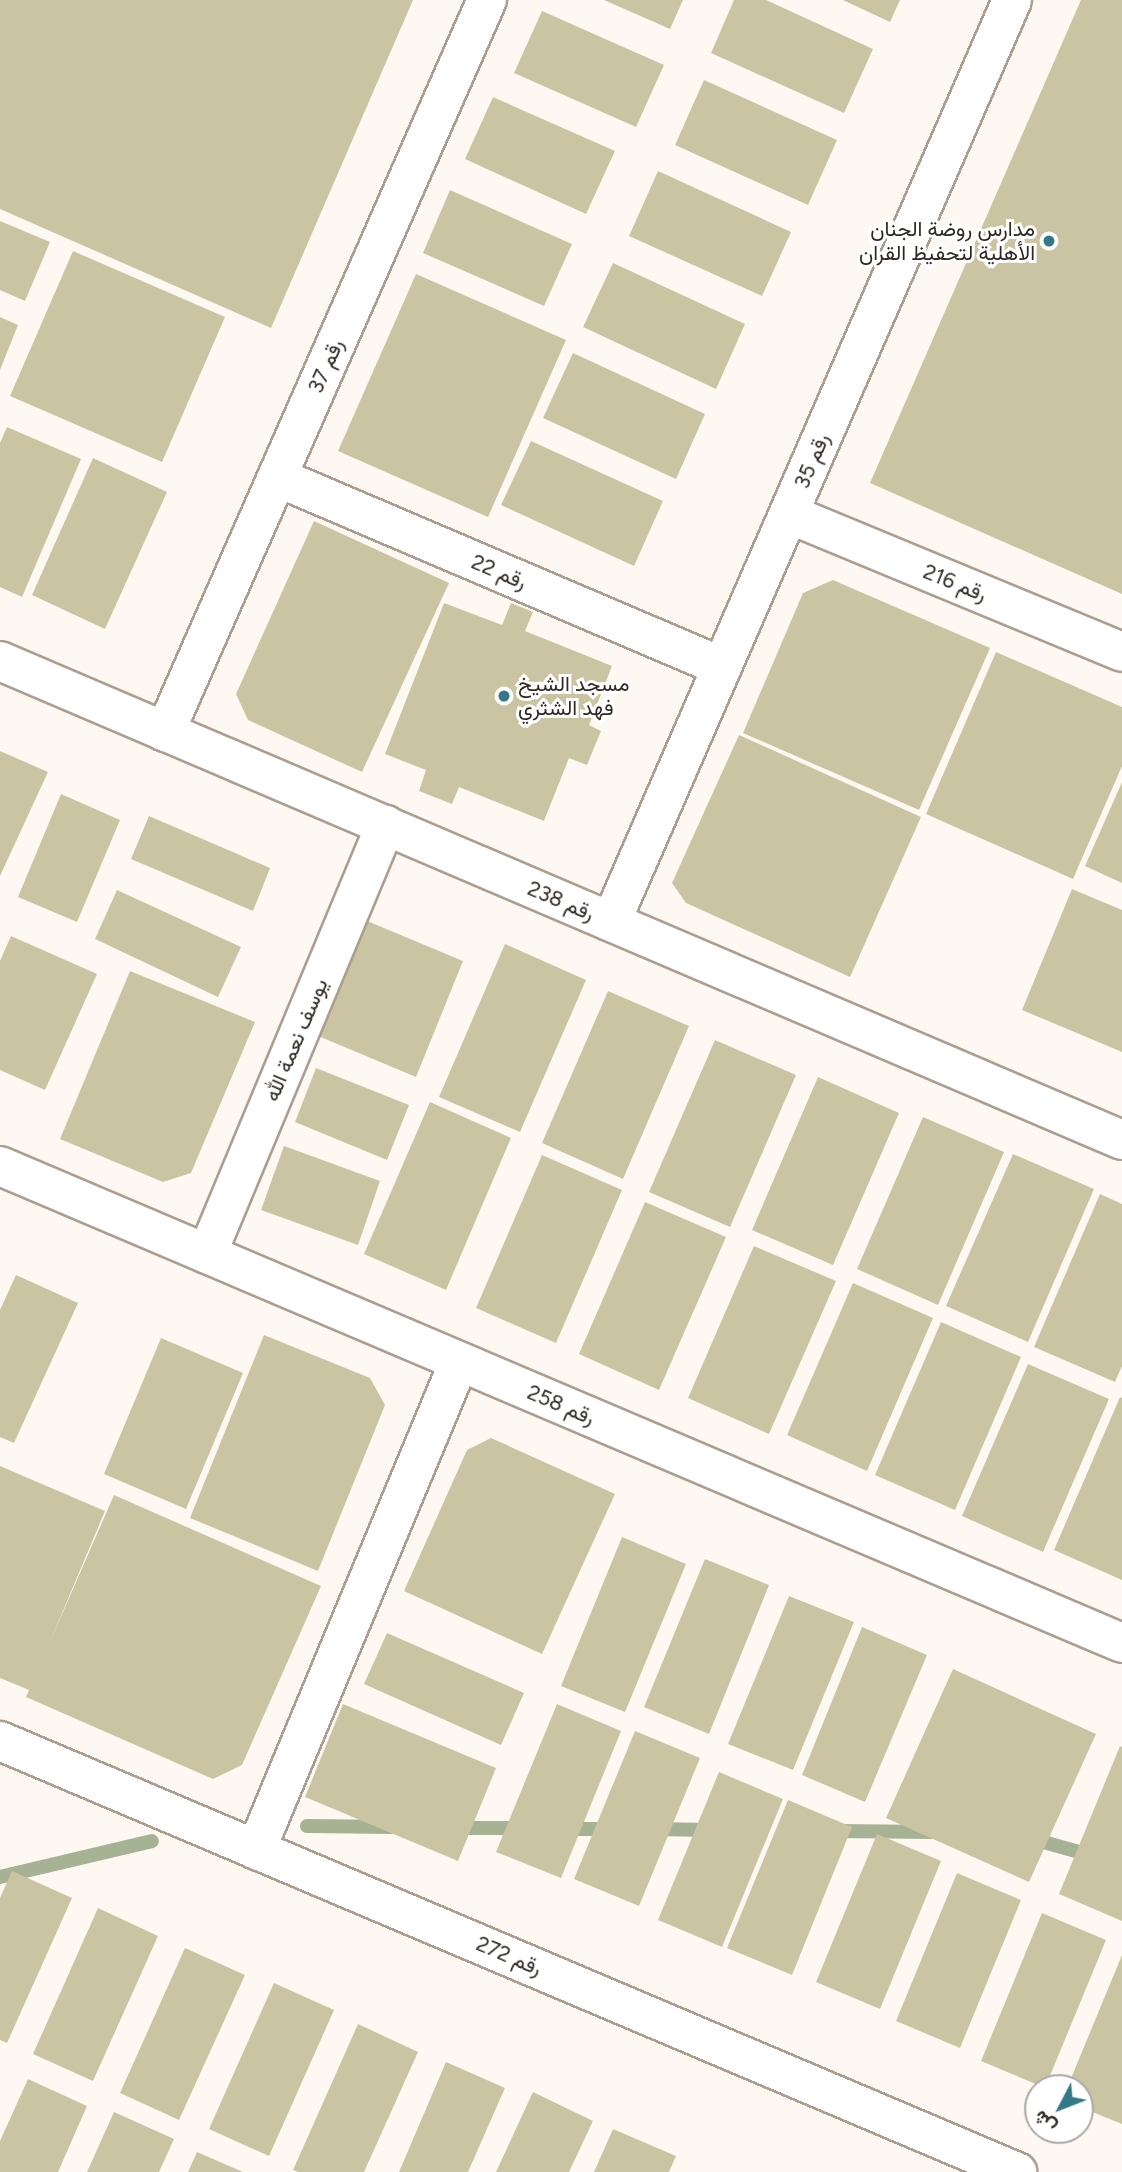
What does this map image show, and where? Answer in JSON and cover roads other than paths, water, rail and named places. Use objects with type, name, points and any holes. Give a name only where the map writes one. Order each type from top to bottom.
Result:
[{"type":"street","name":"رقم 37","points":[[164,732],[487,0]]},
{"type":"street","name":"رقم 35","points":[[611,922],[1012,0]]},
{"type":"street","name":"رقم 22","points":[[276,477],[722,667]]},
{"type":"street","name":"رقم 216","points":[[789,514],[1122,652]]},
{"type":"street","name":"رقم 238","points":[[0,661],[1122,1140]]},
{"type":"street","name":"يوسف نعمة الله","points":[[206,1254],[386,825]]},
{"type":"street","name":"رقم 258","points":[[0,1167],[1122,1643]]},
{"type":"street","points":[[256,1850],[460,1362]]},
{"type":"street","name":"رقم 272","points":[[0,1741],[1017,2172]]},
{"type":"waterway","points":[[307,1826],[393,1827]]},
{"type":"waterway","points":[[455,1828],[523,1828]]},
{"type":"waterway","points":[[564,1829],[614,1829]]},
{"type":"waterway","points":[[651,1829],[712,1830]]},
{"type":"waterway","points":[[833,1831],[936,1832]]},
{"type":"waterway","points":[[1029,1838],[1122,1864]]},
{"type":"waterway","points":[[0,1877],[152,1841]]},
{"type":"place","name":"مدارس روضة الجنان الأهلية لتحفيظ القران","points":[[1049,241]]},
{"type":"place","name":"مسجد الشيخ فهد الشثري","points":[[504,696]]}]
